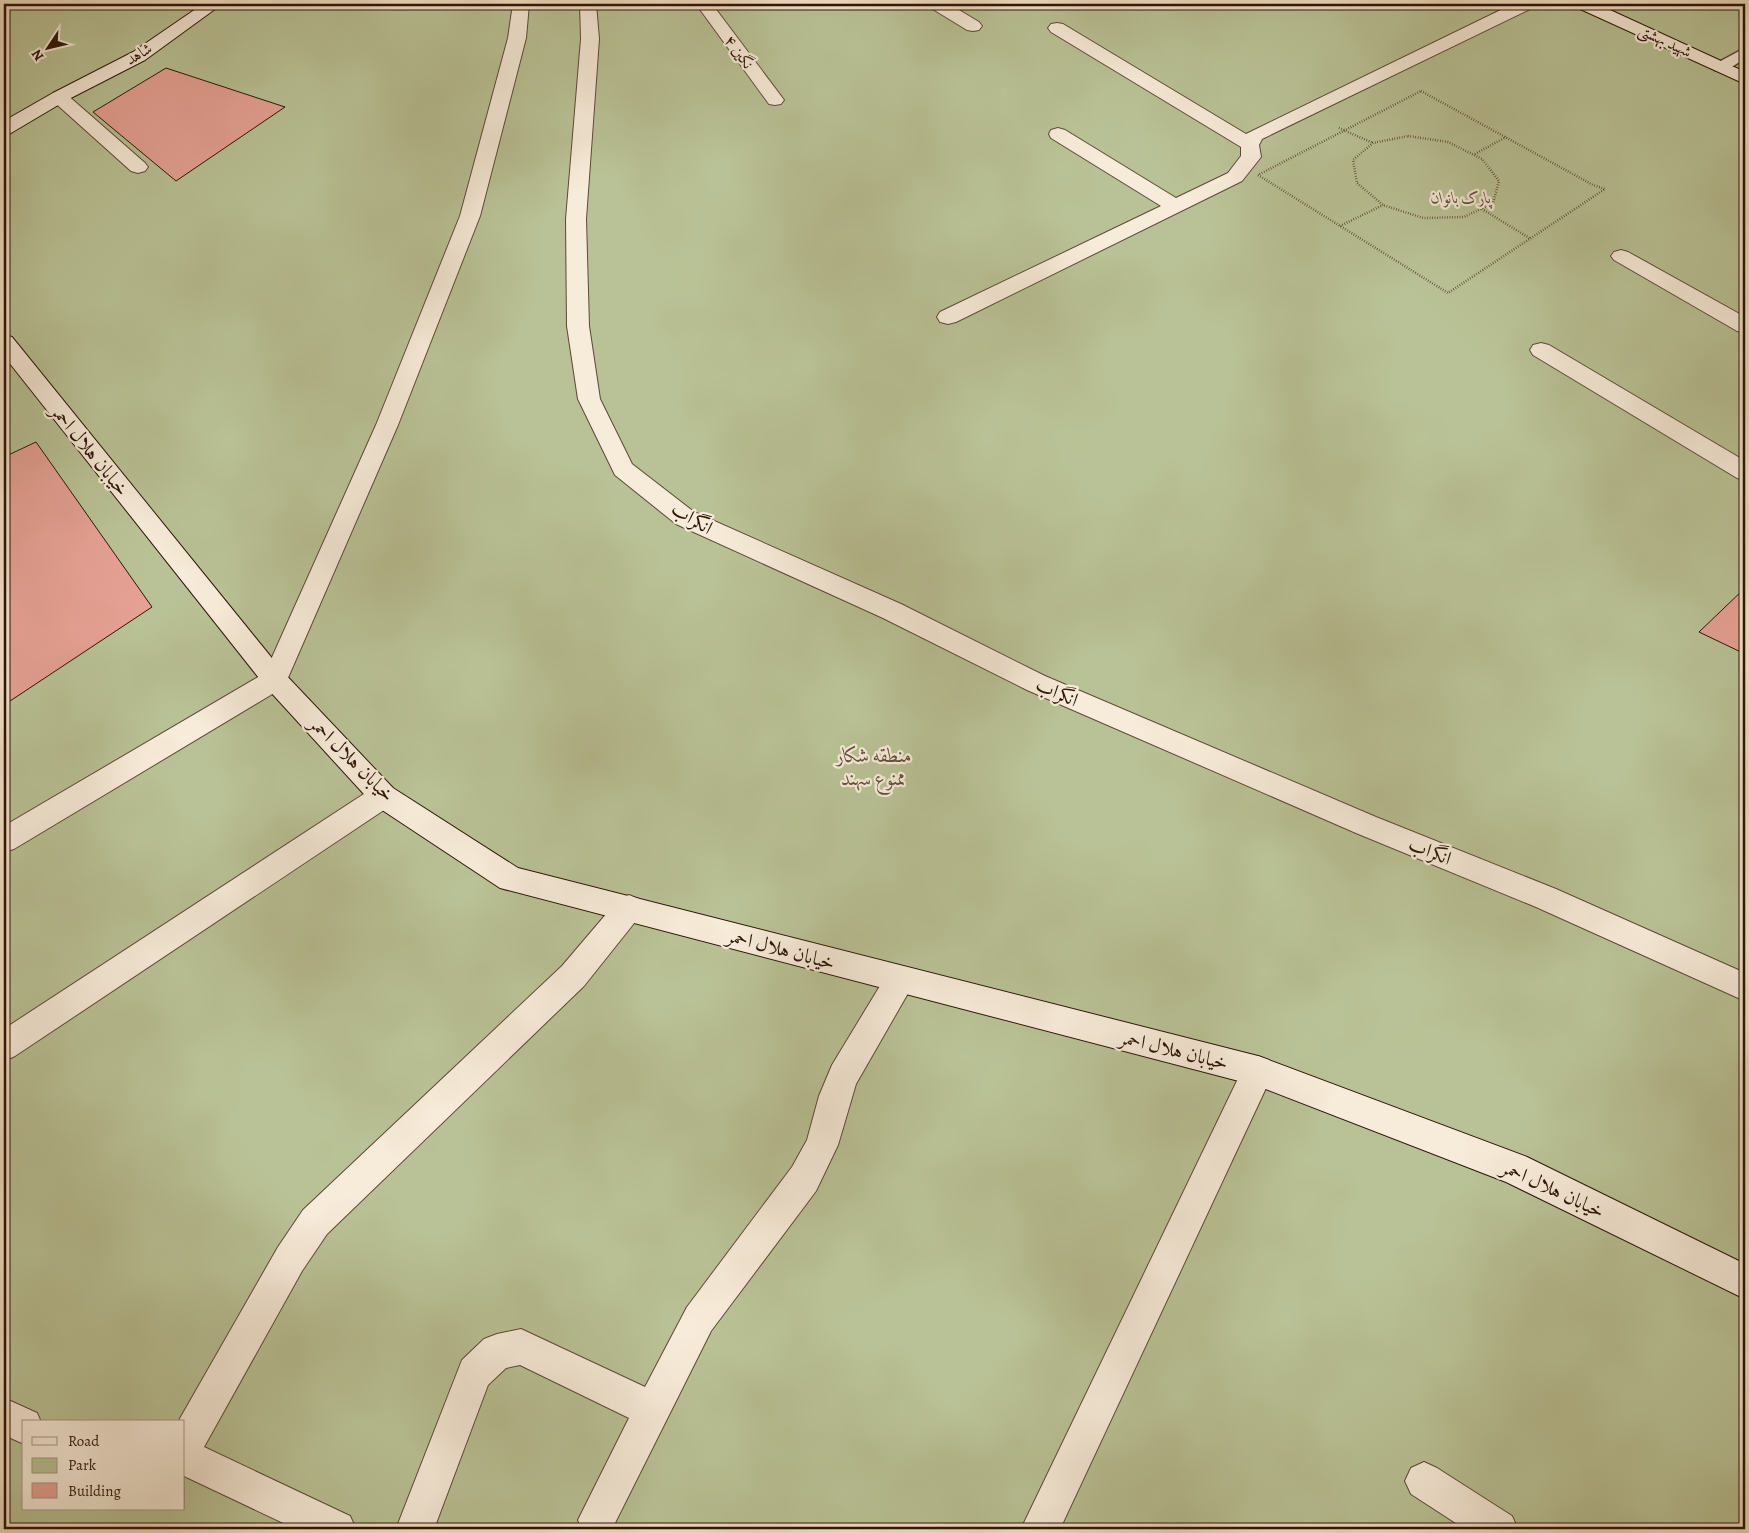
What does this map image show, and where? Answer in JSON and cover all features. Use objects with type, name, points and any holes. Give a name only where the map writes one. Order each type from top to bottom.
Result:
[{"type":"street","name":"شاهد","points":[[59,97],[139,56],[214,4]]},
{"type":"street","points":[[4,840],[275,680],[387,425],[470,216],[518,38],[521,4]]},
{"type":"street","name":"انگراب","points":[[588,4],[590,39],[576,219],[578,326],[589,400],[623,469],[685,518],[892,611],[1036,683],[1348,817],[1546,898],[1745,986]]},
{"type":"street","name":"نگین ۴","points":[[704,4],[775,100]]},
{"type":"street","points":[[936,4],[973,26]]},
{"type":"street","points":[[948,317],[1235,177],[1251,157],[1250,146],[1254,136],[1526,4]]},
{"type":"street","name":"شهید بهشتی","points":[[1584,4],[1745,78]]},
{"type":"street","points":[[1057,28],[1250,146]]},
{"type":"street","points":[[4,114],[59,97]]},
{"type":"street","points":[[4,129],[59,97]]},
{"type":"street","points":[[59,97],[138,167]]},
{"type":"street","points":[[1058,134],[1175,206]]},
{"type":"street","points":[[1621,256],[1745,326]]},
{"type":"street","name":"خیابان هلال احمر","points":[[4,342],[275,680],[383,796],[510,879],[629,908],[900,981],[1258,1071],[1515,1169],[1745,1282]]},
{"type":"street","points":[[1541,350],[1745,472]]},
{"type":"street","points":[[4,1046],[383,796]]},
{"type":"street","points":[[185,1445],[290,1259],[316,1222],[573,976],[629,908]]},
{"type":"street","points":[[597,1520],[699,1319],[804,1179],[822,1145],[835,1096],[843,1076],[900,981]]},
{"type":"street","points":[[1040,1529],[1258,1071]]},
{"type":"street","points":[[415,1529],[475,1373],[497,1352],[521,1347],[653,1410]]},
{"type":"street","points":[[4,1416],[22,1425]]},
{"type":"street","points":[[185,1457],[337,1529]]},
{"type":"street","points":[[1424,1481],[1499,1529]]},
{"type":"lane","points":[[1720,67],[1745,52]]},
{"type":"path","points":[[1421,91],[1605,189],[1448,293],[1340,226],[1258,175],[1421,91]]},
{"type":"path","points":[[1408,136],[1448,142],[1482,158],[1499,181],[1493,203],[1464,217],[1423,218],[1383,205],[1357,183],[1354,160],[1373,143],[1408,136]]},
{"type":"path","points":[[1474,155],[1506,137]]},
{"type":"path","points":[[1340,226],[1383,205]]},
{"type":"path","points":[[1482,208],[1531,238]]},
{"type":"green space","name":"منطقه شکار ممنوع سهند","points":[[4,4],[1745,4],[1745,1529],[4,1529]]},
{"type":"building","points":[[166,68],[285,107],[176,181],[93,112]]},
{"type":"building","points":[[36,442],[152,607],[4,705],[4,457]]},
{"type":"building","points":[[1745,588],[1745,654],[1699,632]]},
{"type":"park label","name":"پارک بانوان","points":[[1461,198]]}]
